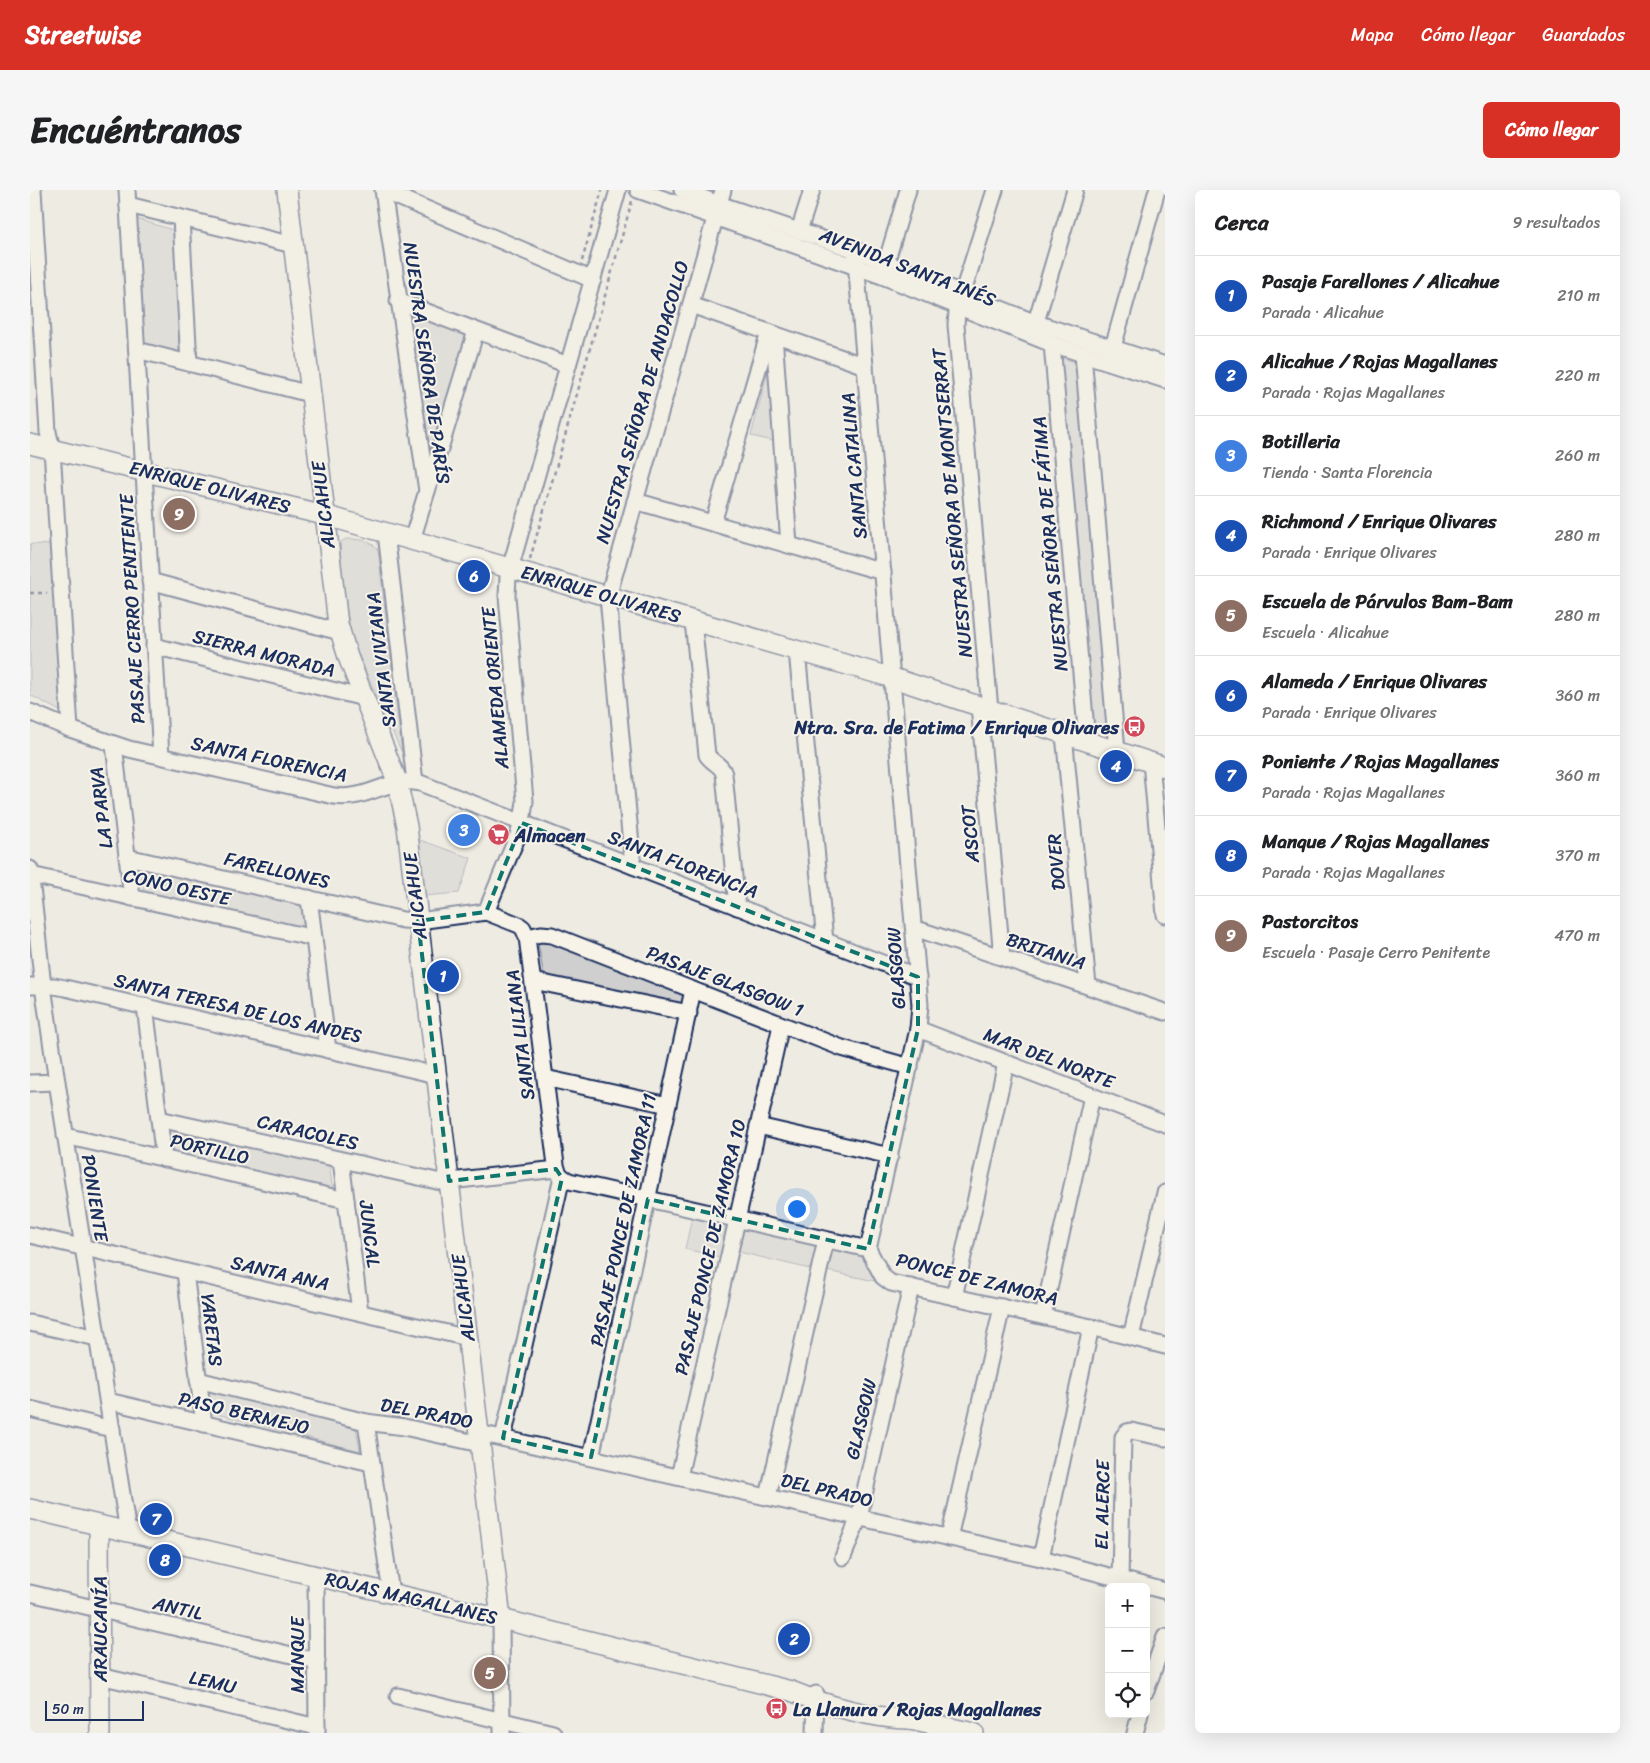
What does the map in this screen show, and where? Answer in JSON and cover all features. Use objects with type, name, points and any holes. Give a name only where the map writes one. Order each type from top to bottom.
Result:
[{"type":"street","points":[[33,190],[36,321],[48,432],[52,449],[70,729]]},
{"type":"street","name":"PASAJE CERRO PENITENTE","points":[[127,190],[161,756]]},
{"type":"street","name":"ALICAHUE","points":[[287,190],[324,515],[340,632],[364,698],[406,782],[407,826],[501,1619],[502,1727]]},
{"type":"street","points":[[384,190],[592,280]]},
{"type":"street","name":"NUESTRA SEÑORA DE PARÍS","points":[[384,190],[398,301],[427,491],[412,540]]},
{"type":"street","name":"ALAMEDA ORIENTE","points":[[486,912],[522,822],[525,794],[507,596],[518,570],[568,365],[618,190]]},
{"type":"street","name":"AVENIDA SANTA INÉS","points":[[682,190],[855,250],[885,269],[1034,329],[1110,355],[1165,380]]},
{"type":"street","points":[[799,232],[812,190]]},
{"type":"street","points":[[885,269],[908,190]]},
{"type":"street","name":"NUESTRA SEÑORA DE MONTSERRAT","points":[[984,708],[956,325],[961,300],[995,190]]},
{"type":"street","points":[[1034,329],[1075,190]]},
{"type":"street","points":[[1110,355],[1157,190]]},
{"type":"street","name":"AVENIDA SANTA INÉS","points":[[635,195],[719,204],[856,267],[885,269]]},
{"type":"street","name":"NUESTRA SEÑORA DE ANDACOLLO","points":[[608,596],[719,204]]},
{"type":"street","points":[[128,206],[294,245]]},
{"type":"street","points":[[181,218],[189,363]]},
{"type":"street","name":"SANTA CATALINA","points":[[855,250],[892,678]]},
{"type":"street","points":[[398,301],[568,365]]},
{"type":"street","points":[[690,305],[865,366]]},
{"type":"street","name":"AVENIDA SANTA INÉS","points":[[1034,329],[1052,344],[1083,354],[1110,355],[1165,365]]},
{"type":"street","points":[[427,491],[476,331]]},
{"type":"street","points":[[714,523],[769,355],[772,333]]},
{"type":"street","name":"NUESTRA SEÑORA DE FÁTIMA","points":[[1052,344],[1087,741]]},
{"type":"street","points":[[136,350],[310,394]]},
{"type":"street","points":[[1083,354],[1117,751]]},
{"type":"street","points":[[769,355],[790,545]]},
{"type":"street","name":"ENRIQUE OLIVARES","points":[[30,444],[324,515],[518,570],[892,678],[1158,764]]},
{"type":"street","points":[[636,501],[883,572]]},
{"type":"street","name":"SANTA VIVIANA","points":[[386,533],[406,782]]},
{"type":"street","points":[[150,581],[340,632]]},
{"type":"street","points":[[608,596],[633,866]]},
{"type":"street","points":[[693,621],[707,755],[721,767],[724,774],[737,907]]},
{"type":"street","name":"SIERRA MORADA","points":[[154,646],[364,698]]},
{"type":"street","points":[[797,651],[825,941]]},
{"type":"street","name":"GLASGOW","points":[[868,1250],[910,1067],[920,1014],[892,678]]},
{"type":"street","name":"ASCOT","points":[[984,708],[1002,957]]},
{"type":"street","name":"SANTA FLORENCIA","points":[[30,712],[70,729],[114,744],[343,797],[360,795],[406,782],[522,822],[918,977]]},
{"type":"street","name":"DOVER","points":[[1064,734],[1088,986]]},
{"type":"street","name":"LA PARVA","points":[[114,744],[132,898]]},
{"type":"street","points":[[1158,764],[1165,915]]},
{"type":"street","name":"FARELLONES","points":[[127,857],[403,920],[418,921]]},
{"type":"street","name":"PONIENTE","points":[[30,869],[36,986],[57,1082],[128,1532]]},
{"type":"street","name":"CONO OESTE","points":[[31,884],[132,898],[314,938]]},
{"type":"street","points":[[309,898],[328,1050]]},
{"type":"street","points":[[418,921],[486,912],[519,925],[523,928],[527,937]]},
{"type":"street","name":"BRITANIA","points":[[914,928],[1165,1012]]},
{"type":"street","name":"PASAJE GLASGOW 1","points":[[527,937],[541,934],[552,935],[856,1053],[910,1067]]},
{"type":"street","name":"SANTA LILIANA","points":[[503,1438],[559,1173],[527,937]]},
{"type":"street","points":[[533,981],[689,1013]]},
{"type":"street","name":"SANTA TERESA DE LOS ANDES","points":[[36,986],[65,988],[436,1075]]},
{"type":"street","name":"PASAJE PONCE DE ZAMORA 11","points":[[591,1458],[694,990]]},
{"type":"street","points":[[145,1006],[164,1159]]},
{"type":"street","name":"PASAJE PONCE DE ZAMORA 10","points":[[679,1477],[781,1025]]},
{"type":"street","name":"MAR DEL NORTE","points":[[918,1029],[1165,1124]]},
{"type":"street","points":[[954,1297],[1006,1063]]},
{"type":"street","points":[[545,1078],[668,1105]]},
{"type":"street","points":[[30,1083],[57,1082]]},
{"type":"street","points":[[1042,1316],[1092,1096]]},
{"type":"street","name":"CARACOLES","points":[[159,1119],[431,1180],[449,1182],[559,1173]]},
{"type":"street","points":[[758,1126],[890,1156]]},
{"type":"street","name":"PORTILLO","points":[[65,1136],[346,1200]]},
{"type":"street","name":"JUNCAL","points":[[341,1160],[360,1312]]},
{"type":"street","points":[[559,1173],[570,1181],[868,1250]]},
{"type":"street","points":[[1131,1337],[1165,1193]]},
{"type":"street","name":"SANTA ANA","points":[[30,1235],[468,1338]]},
{"type":"street","points":[[768,1497],[826,1240]]},
{"type":"street","name":"PONCE DE ZAMORA","points":[[868,1250],[880,1272],[887,1280],[911,1288],[1042,1316],[1165,1346]]},
{"type":"street","name":"YARETAS","points":[[185,1272],[204,1424]]},
{"type":"street","name":"GLASGOW","points":[[842,1557],[859,1518],[911,1288]]},
{"type":"street","points":[[949,1538],[1002,1307]]},
{"type":"street","points":[[30,1323],[97,1338]]},
{"type":"street","points":[[1041,1558],[1090,1327]]},
{"type":"street","name":"DEL PRADO","points":[[198,1380],[366,1422],[480,1438],[503,1438],[1041,1558],[1165,1591]]},
{"type":"street","name":"PASO BERMEJO","points":[[108,1401],[371,1463]]},
{"type":"street","points":[[30,1409],[112,1429]]},
{"type":"street","points":[[366,1422],[391,1593]]},
{"type":"street","name":"EL ALERCE","points":[[1120,1580],[1123,1440],[1127,1432],[1135,1431],[1165,1438]]},
{"type":"street","name":"ROJAS MAGALLANES","points":[[30,1509],[501,1619],[816,1697],[878,1707],[910,1719],[974,1733]]},
{"type":"street","name":"ARAUCANÍA","points":[[99,1525],[100,1733]]},
{"type":"street","name":"MANQUE","points":[[316,1576],[317,1730]]},
{"type":"street","name":"ANTIL","points":[[30,1593],[317,1661]]},
{"type":"street","points":[[1150,1686],[1158,1676],[1165,1637]]},
{"type":"street","name":"LEMU","points":[[100,1676],[317,1730]]},
{"type":"street","points":[[398,1696],[502,1727],[553,1733]]},
{"type":"street","points":[[815,1733],[816,1697]]},
{"type":"street","points":[[1135,1733],[1139,1718]]},
{"type":"path","points":[[518,570],[635,195]]},
{"type":"path","points":[[30,593],[61,593]]},
{"type":"highlighted area","points":[[522,823],[918,977],[918,1029],[868,1249],[648,1199],[591,1457],[503,1438],[562,1178],[556,1169],[449,1181],[418,921],[486,912]]},
{"type":"shaded area","points":[[134,218],[176,231],[179,355],[141,342]]},
{"type":"shaded area","points":[[410,310],[466,331],[468,336],[429,461],[405,313]]},
{"type":"shaded area","points":[[1058,357],[1079,363],[1112,729],[1092,722]]},
{"type":"shaded area","points":[[770,363],[773,441],[751,436]]},
{"type":"shaded area","points":[[346,539],[364,541],[372,544],[378,550],[402,753],[352,640],[340,552],[341,542]]},
{"type":"shaded area","points":[[30,544],[51,545],[60,711],[30,695]]},
{"type":"shaded area","points":[[417,839],[471,858],[459,893],[423,896]]},
{"type":"shaded area","points":[[139,866],[305,905],[307,931],[144,892]]},
{"type":"shaded area","points":[[544,940],[685,996],[682,1008],[544,977],[538,943]]},
{"type":"shaded area","points":[[169,1126],[329,1164],[333,1191],[173,1153]]},
{"type":"shaded area","points":[[692,1217],[727,1224],[720,1257],[685,1249]]},
{"type":"shaded area","points":[[742,1227],[817,1245],[810,1269],[735,1251]]},
{"type":"shaded area","points":[[830,1245],[862,1253],[876,1275],[875,1281],[822,1270]]},
{"type":"shaded area","points":[[208,1391],[355,1423],[360,1451],[209,1412]]},
{"type":"place","name":"Pastorcitos","points":[[179,514]]},
{"type":"place","name":"Alameda / Enrique Olivares","points":[[474,576]]},
{"type":"place","name":"Ntra. Sra. de Fatima / Enrique Olivares","points":[[1135,727]]},
{"type":"place","name":"Richmond / Enrique Olivares","points":[[1116,766]]},
{"type":"place","name":"Botilleria","points":[[464,830]]},
{"type":"place","name":"Almacen","points":[[498,835]]},
{"type":"place","name":"Pasaje Farellones / Alicahue","points":[[443,976]]},
{"type":"place","name":"Poniente / Rojas Magallanes","points":[[156,1519]]},
{"type":"place","name":"Manque / Rojas Magallanes","points":[[165,1560]]},
{"type":"place","name":"Alicahue / Rojas Magallanes","points":[[794,1639]]},
{"type":"place","name":"Escuela de Párvulos Bam-Bam","points":[[490,1673]]},
{"type":"place","name":"La Llanura / Rojas Magallanes","points":[[777,1709]]}]
